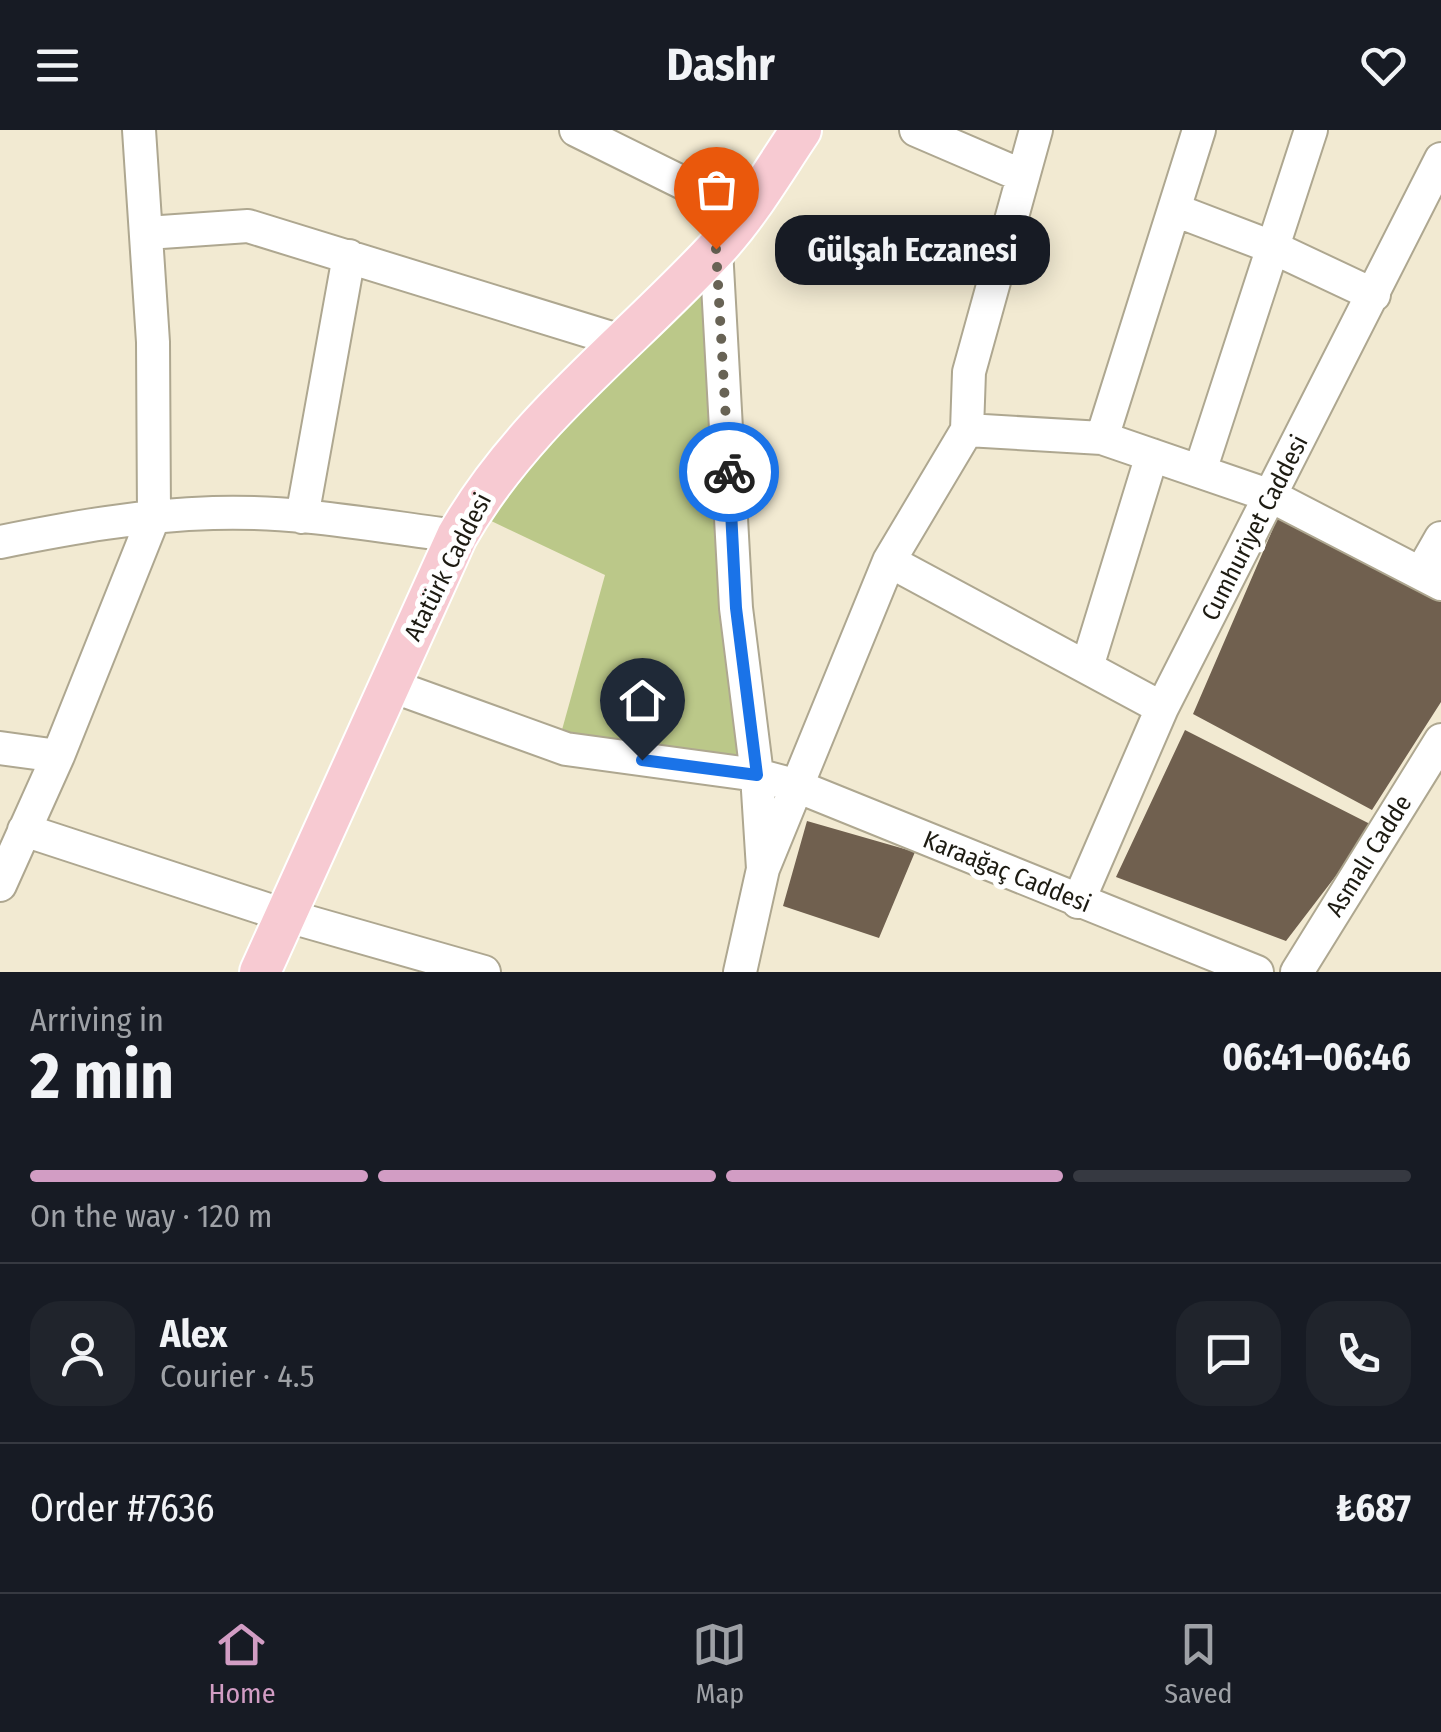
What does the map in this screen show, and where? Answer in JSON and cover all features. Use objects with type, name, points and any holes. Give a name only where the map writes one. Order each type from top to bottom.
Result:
[{"type":"main road","name":"Atatürk Caddesi","points":[[260,972],[457,536],[480,496],[522,444],[716,249],[746,214],[801,130]]},
{"type":"street","points":[[0,885],[58,756],[154,516],[156,426],[139,130]]},
{"type":"street","points":[[576,130],[746,214]]},
{"type":"street","points":[[916,130],[1023,176]]},
{"type":"street","points":[[740,972],[763,869],[794,785],[889,561],[967,430],[969,372],[1036,130]]},
{"type":"street","points":[[1102,438],[1199,130]]},
{"type":"street","points":[[1200,471],[1311,130]]},
{"type":"street","name":"Cumhuriyet Caddesi","points":[[1078,902],[1162,708],[1441,160]]},
{"type":"street","points":[[1175,210],[1272,247],[1374,295]]},
{"type":"street","points":[[147,233],[248,226],[621,342]]},
{"type":"street","points":[[716,249],[736,608],[757,775],[763,869]]},
{"type":"street","points":[[302,517],[349,256]]},
{"type":"street","points":[[967,430],[1102,438],[1272,496],[1431,579],[1441,538]]},
{"type":"street","points":[[1087,668],[1152,455]]},
{"type":"street","points":[[0,542],[154,516],[216,512],[302,517],[457,536]]},
{"type":"street","points":[[889,561],[1162,708]]},
{"type":"street","name":"Karaağaç Caddesi","points":[[389,685],[566,749],[757,775],[794,785],[1257,972]]},
{"type":"street","name":"Asmalı Cadde","points":[[1297,972],[1441,740]]},
{"type":"street","points":[[0,748],[58,756]]},
{"type":"street","points":[[24,830],[284,915],[484,972]]},
{"type":"green space","points":[[695,288],[706,299],[742,760],[560,737],[605,575],[485,518],[516,467]]},
{"type":"building","points":[[1278,517],[1441,590],[1441,702],[1372,810],[1193,714]]},
{"type":"building","points":[[1185,730],[1374,826],[1286,941],[1116,877]]},
{"type":"building","points":[[807,821],[915,852],[879,938],[783,906]]},
{"type":"way so far","points":[[716,249],[729,472]]},
{"type":"place","name":"Gülşah Eczanesi","points":[[716,249]]},
{"type":"route","points":[[642,760],[757,775],[736,608],[729,472]]}]
